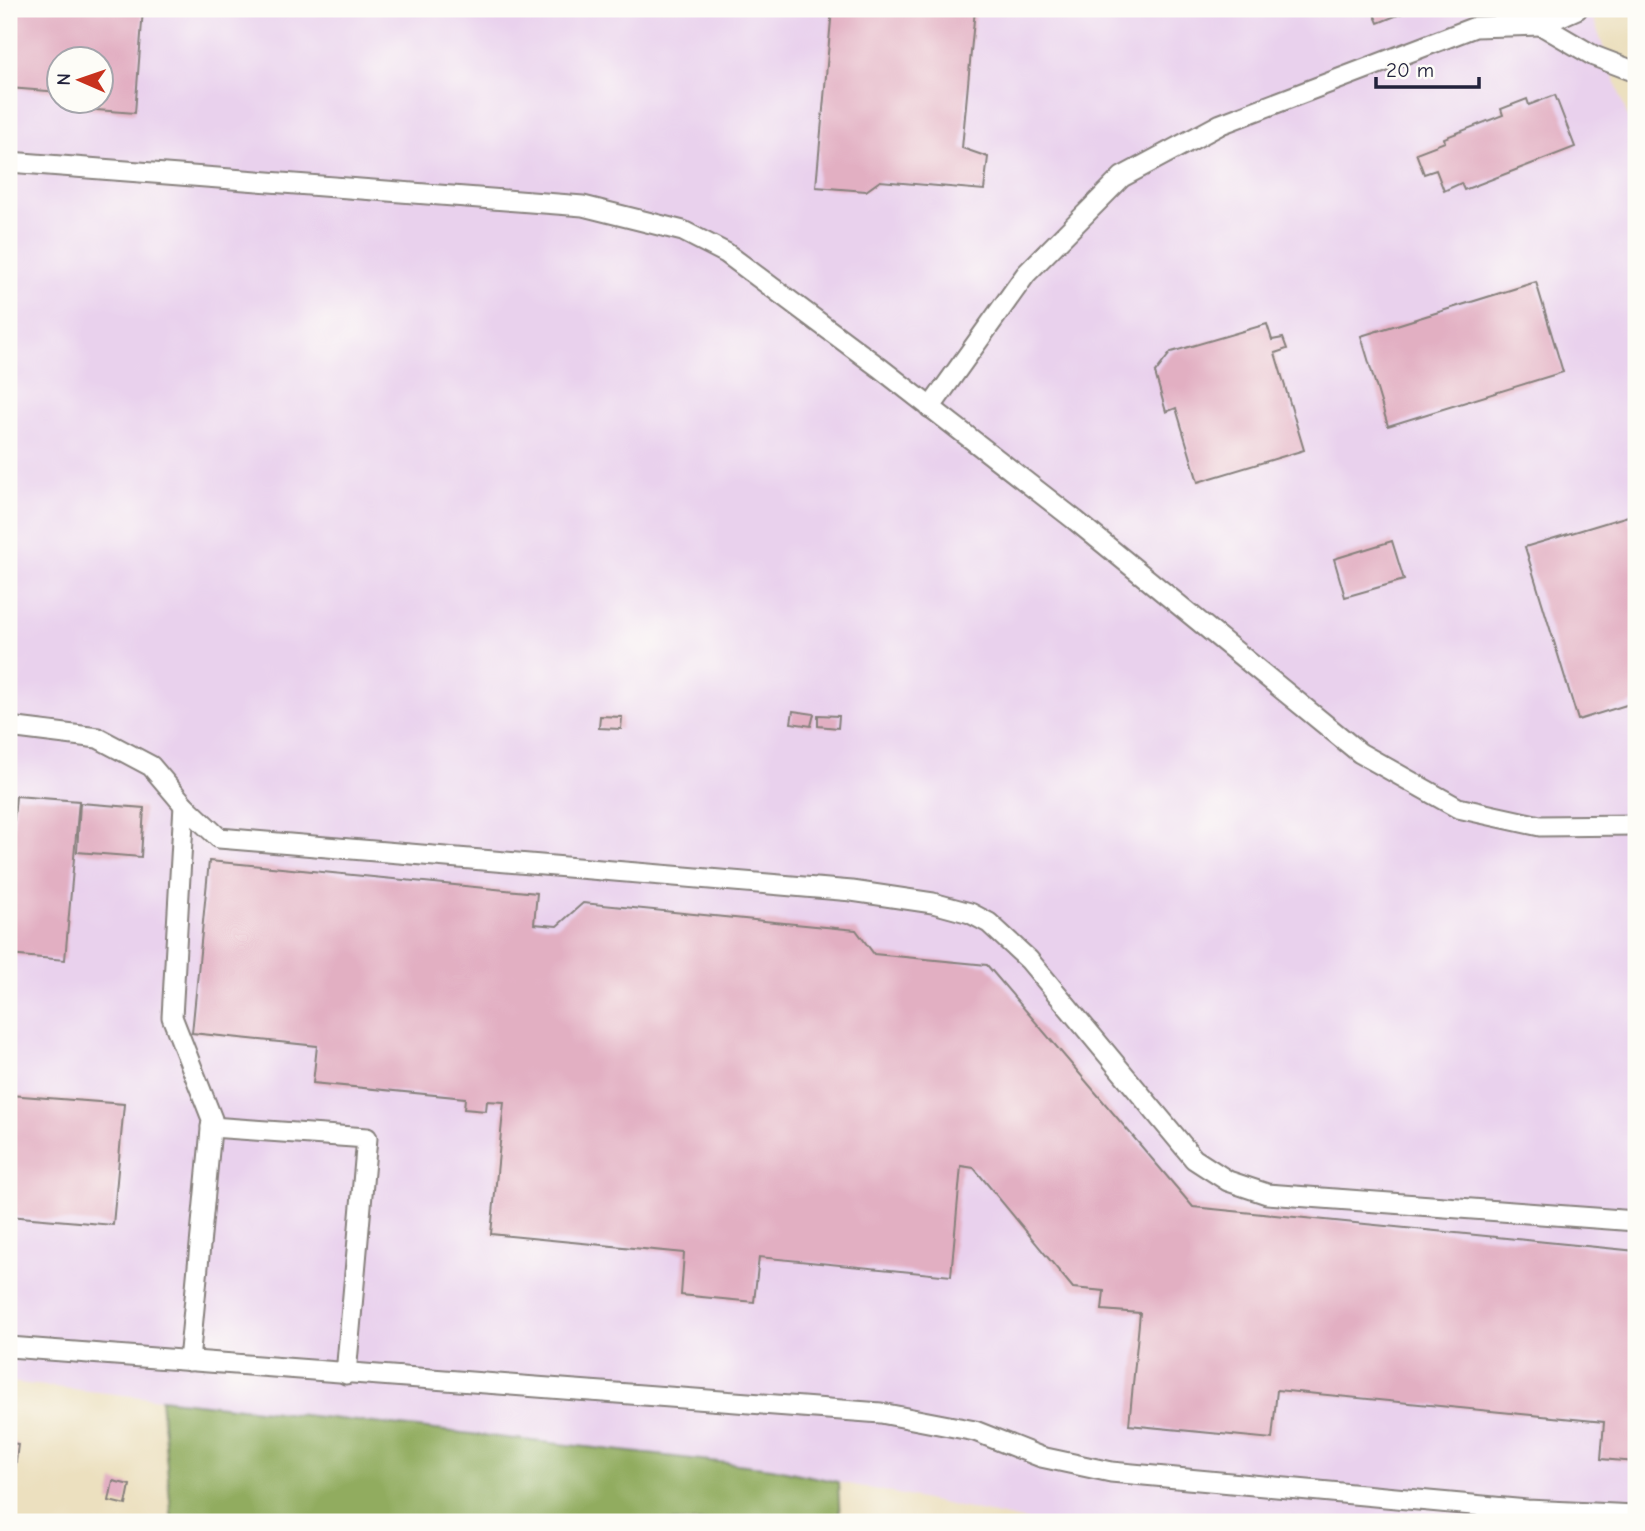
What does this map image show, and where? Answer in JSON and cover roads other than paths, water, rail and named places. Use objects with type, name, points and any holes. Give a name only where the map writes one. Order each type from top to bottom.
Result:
[{"type":"lane","points":[[930,408],[1026,274],[1122,177],[1221,124],[1475,27],[1577,9]]},
{"type":"lane","points":[[1538,17],[1594,56],[1636,72]]},
{"type":"lane","points":[[9,162],[583,206],[683,230],[726,253],[1075,520],[1360,754],[1458,808],[1541,826],[1636,825]]},
{"type":"lane","points":[[9,727],[98,738],[151,766],[184,805],[219,838],[852,891],[933,903],[970,914],[989,923],[1029,960],[1195,1159],[1228,1181],[1267,1194],[1636,1221]]},
{"type":"lane","points":[[184,805],[172,1017],[212,1119],[189,1361]]},
{"type":"lane","points":[[211,1127],[367,1138],[346,1374]]},
{"type":"lane","points":[[9,1347],[881,1413],[975,1431],[1041,1457],[1111,1472],[1527,1510],[1636,1515]]}]
